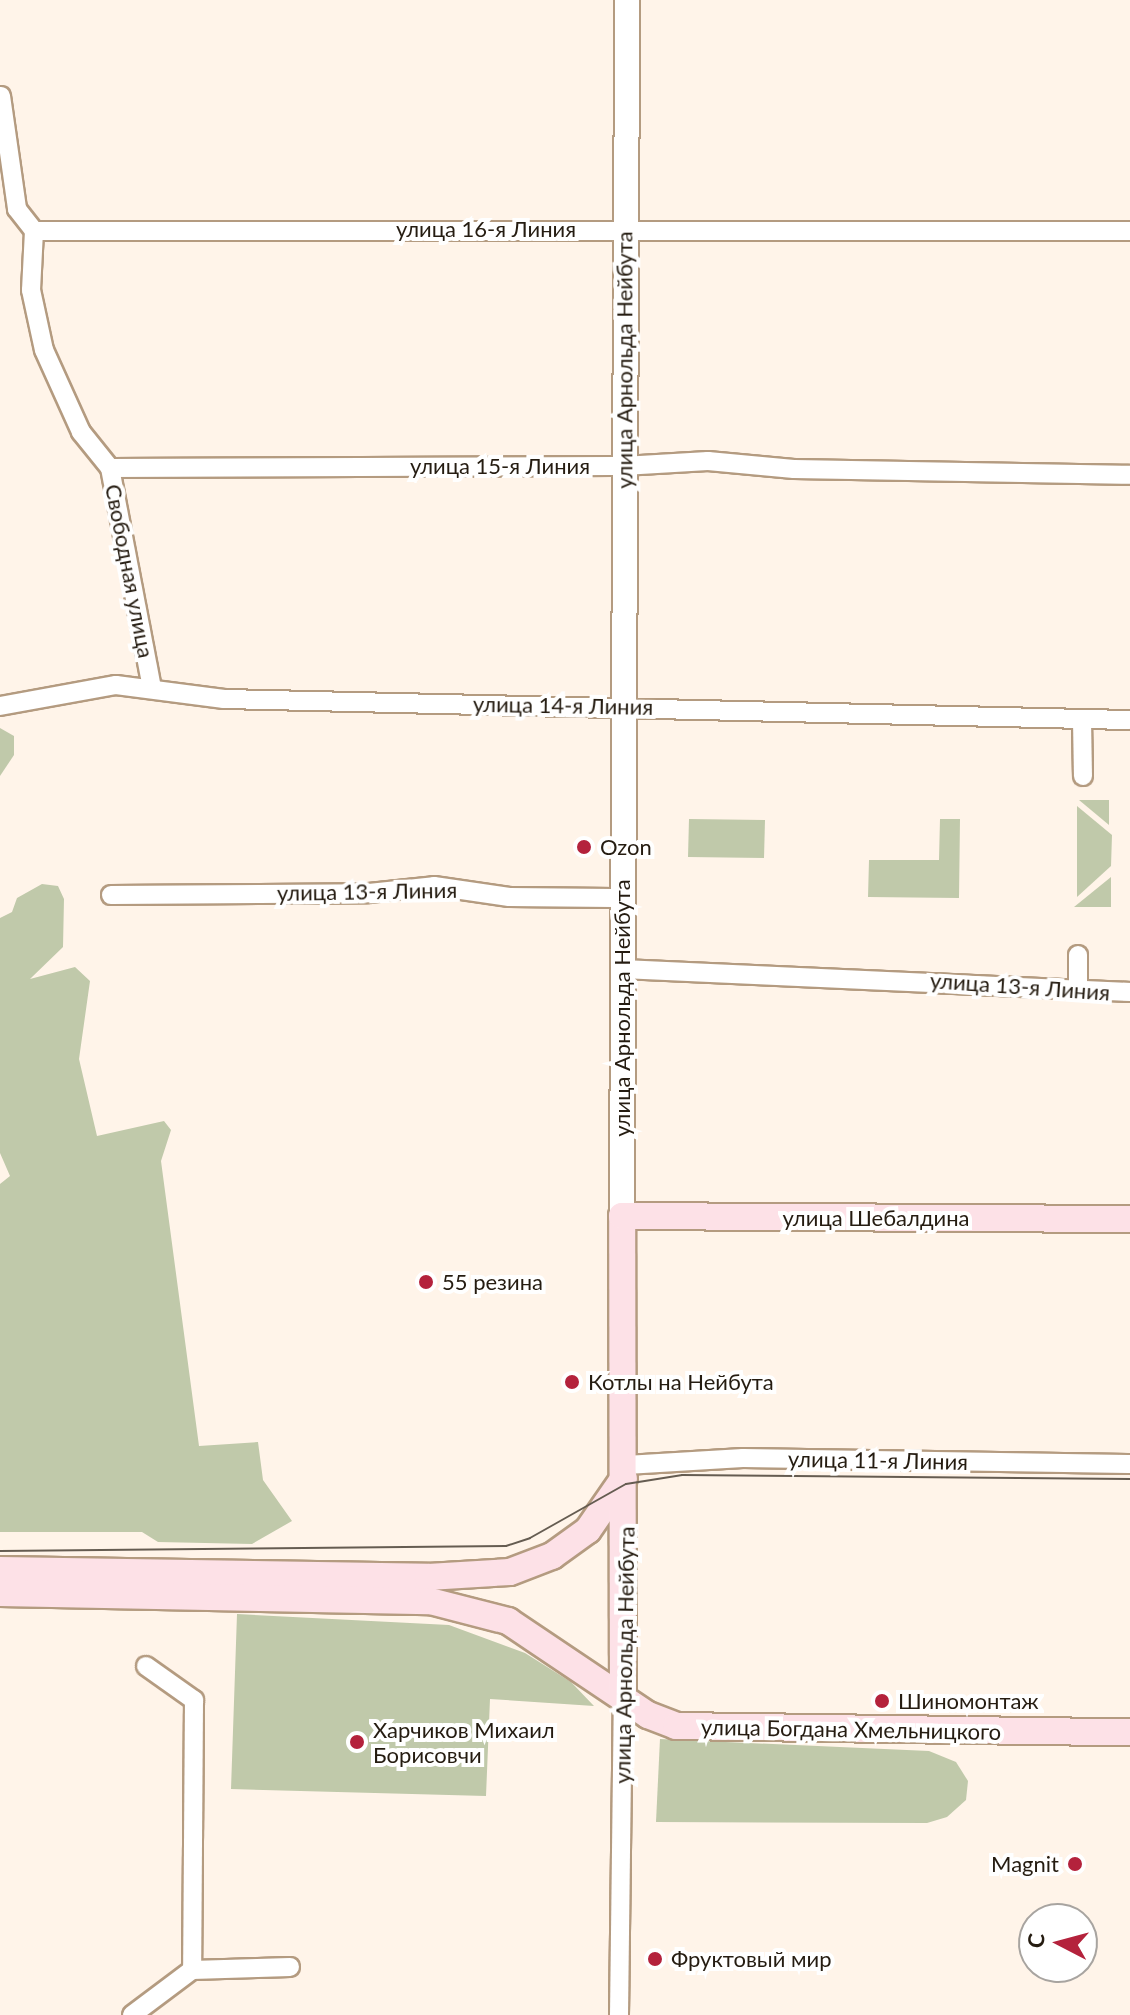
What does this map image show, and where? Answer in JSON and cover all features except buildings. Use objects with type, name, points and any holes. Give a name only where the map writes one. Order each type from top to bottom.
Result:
[{"type":"main road","name":"улица Шебалдина","points":[[622,1216],[1130,1219]]},
{"type":"main road","name":"улица Арнольда Нейбута","points":[[622,1216],[626,1470],[623,1699]]},
{"type":"main road","points":[[0,1593],[134,1583],[428,1577],[510,1572],[552,1556],[588,1530],[626,1470]]},
{"type":"main road","points":[[0,1570],[134,1583]]},
{"type":"main road","name":"улица Богдана Хмельницкого","points":[[134,1583],[430,1601],[508,1621],[623,1699],[676,1726],[708,1729],[1130,1732]]},
{"type":"street","name":"улица Арнольда Нейбута","points":[[622,1216],[627,0]]},
{"type":"street","points":[[1,96],[17,209],[34,231]]},
{"type":"street","name":"улица 16-я Линия","points":[[34,231],[1130,231]]},
{"type":"street","name":"Свободная улица","points":[[34,231],[31,290],[44,350],[81,432],[110,468],[152,688]]},
{"type":"street","name":"улица 15-я Линия","points":[[110,468],[623,466],[708,461],[794,469],[1130,475]]},
{"type":"street","name":"улица 14-я Линия","points":[[0,706],[81,687],[152,688],[224,699],[622,705],[1130,720]]},
{"type":"street","points":[[1082,720],[1083,776]]},
{"type":"street","name":"улица 13-я Линия","points":[[111,895],[369,893],[434,886],[509,897],[622,898]]},
{"type":"street","points":[[1078,955],[1078,991]]},
{"type":"street","name":"улица 13-я Линия","points":[[622,969],[966,981],[1078,991],[1130,992]]},
{"type":"street","name":"улица 11-я Линия","points":[[626,1470],[743,1458],[1130,1464]]},
{"type":"street","points":[[146,1666],[194,1700],[192,1970]]},
{"type":"street","name":"улица Арнольда Нейбута","points":[[619,2015],[623,1699]]},
{"type":"street","points":[[132,2015],[192,1970],[290,1967]]},
{"type":"green space","points":[[0,728],[14,736],[14,755],[0,776]]},
{"type":"green space","points":[[1079,800],[1109,800],[1109,825]]},
{"type":"green space","points":[[1077,806],[1112,835],[1111,866],[1077,897]]},
{"type":"green space","points":[[689,819],[765,820],[764,858],[688,857]]},
{"type":"green space","points":[[940,819],[960,819],[959,898],[868,897],[869,860],[939,860]]},
{"type":"green space","points":[[1111,877],[1111,907],[1074,907]]},
{"type":"green space","points":[[42,884],[58,886],[64,899],[63,947],[30,979],[75,967],[90,981],[79,1059],[97,1136],[164,1121],[171,1130],[161,1161],[199,1446],[258,1442],[263,1480],[292,1521],[252,1544],[158,1542],[142,1532],[0,1532],[0,1184],[10,1176],[0,1153],[0,918],[12,912],[17,898]]},
{"type":"green space","points":[[237,1614],[449,1625],[525,1653],[571,1682],[594,1706],[490,1699],[486,1796],[231,1789]]},
{"type":"green space","points":[[660,1739],[929,1751],[956,1762],[968,1781],[966,1800],[947,1817],[927,1823],[656,1822]]},
{"type":"tram line","points":[[0,1551],[506,1546],[530,1538],[626,1484],[682,1475],[1130,1479]]},
{"type":"place","name":"Ozon","points":[[584,847]]},
{"type":"place","name":"55 резина","points":[[426,1282]]},
{"type":"place","name":"Котлы на Нейбута","points":[[572,1382]]},
{"type":"place","name":"Шиномонтаж","points":[[882,1701]]},
{"type":"place","name":"Харчиков Михаил Борисовчи","points":[[357,1742]]},
{"type":"place","name":"Magnit","points":[[1075,1864]]},
{"type":"place","name":"Фруктовый мир","points":[[655,1959]]}]
